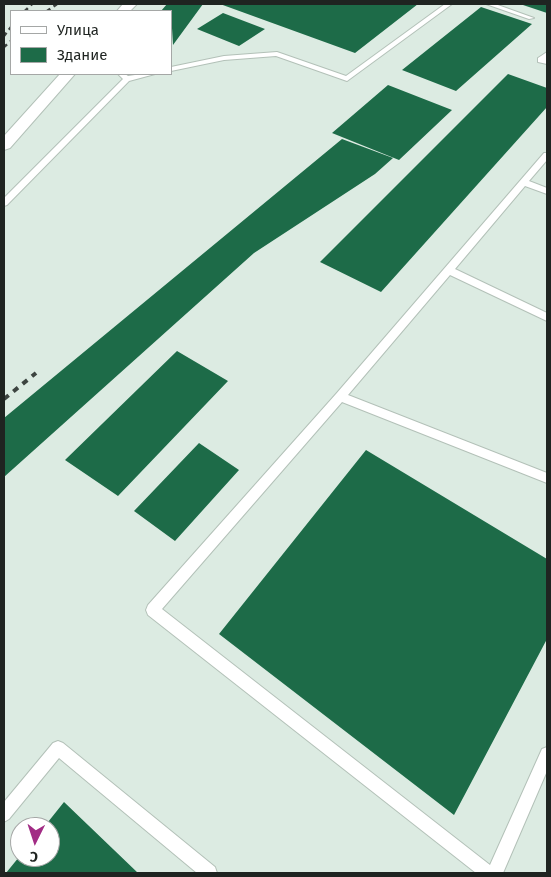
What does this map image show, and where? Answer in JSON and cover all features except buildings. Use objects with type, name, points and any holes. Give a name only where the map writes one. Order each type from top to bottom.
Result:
[{"type":"street","points":[[4,145],[67,75]]},
{"type":"lane","points":[[172,69],[224,58],[277,54],[347,79],[449,4]]},
{"type":"lane","points":[[489,4],[530,18]]},
{"type":"lane","points":[[547,54],[542,60],[547,62]]},
{"type":"lane","points":[[4,203],[124,76],[137,75]]},
{"type":"lane","points":[[488,873],[153,610],[340,397],[547,155]]},
{"type":"lane","points":[[524,182],[547,191]]},
{"type":"lane","points":[[449,270],[547,317]]},
{"type":"lane","points":[[340,397],[547,478]]},
{"type":"lane","points":[[4,814],[58,748],[209,873]]},
{"type":"lane","points":[[495,873],[547,754]]},
{"type":"railway","points":[[26,10],[32,4]]},
{"type":"railway","points":[[48,10],[57,4]]},
{"type":"railway","points":[[4,36],[10,28]]},
{"type":"railway","points":[[4,47],[10,42]]},
{"type":"railway","points":[[4,399],[36,373]]}]
